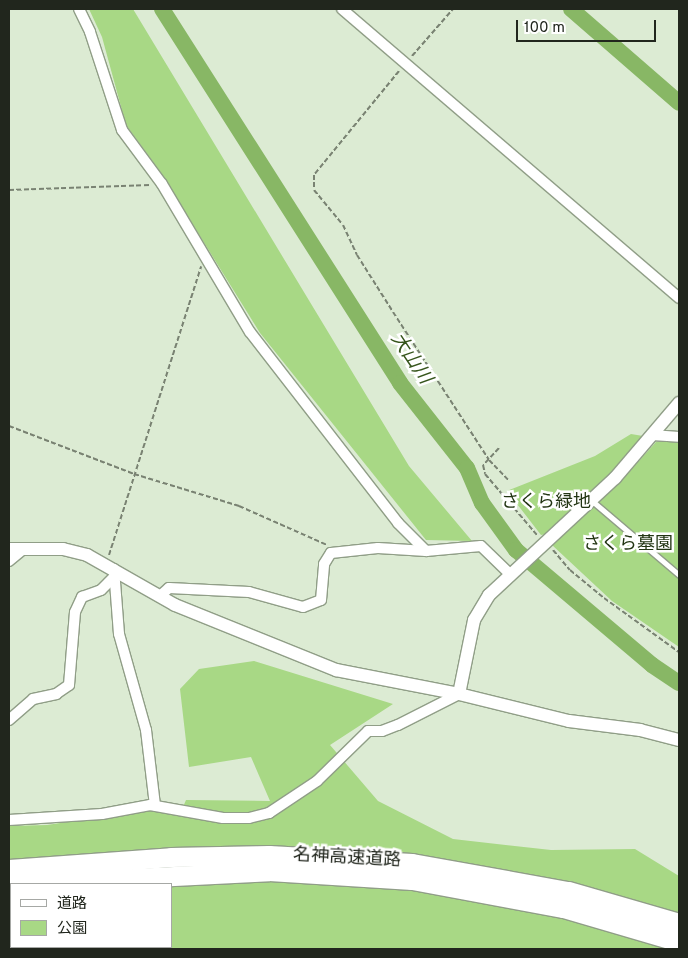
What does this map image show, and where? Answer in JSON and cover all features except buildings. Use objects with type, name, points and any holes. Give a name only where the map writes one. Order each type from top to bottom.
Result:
[{"type":"highway","name":"名神高速道路","points":[[9,869],[171,857],[269,855],[412,863],[568,891],[679,923]]},
{"type":"highway","name":"名神高速道路","points":[[32,883],[269,871],[412,880],[563,908],[679,942]]},
{"type":"street","points":[[79,9],[90,32],[122,130],[162,184],[205,252],[250,332],[398,523],[426,551]]},
{"type":"street","points":[[342,9],[679,298]]},
{"type":"street","points":[[459,694],[474,620],[489,595],[615,478],[679,403]]},
{"type":"street","points":[[652,435],[679,438]]},
{"type":"street","points":[[160,596],[169,588],[249,592],[303,607],[321,600],[326,557],[338,550],[378,548],[426,551],[481,546],[511,574]]},
{"type":"street","points":[[9,549],[63,549],[112,570],[160,596],[231,628],[336,670],[459,694],[569,721],[640,730],[679,740]]},
{"type":"street","points":[[9,561],[22,550]]},
{"type":"street","points":[[9,720],[33,699],[56,694],[69,685],[76,612],[82,597],[101,590],[112,570]]},
{"type":"street","points":[[112,570],[119,634],[146,730],[155,805]]},
{"type":"street","points":[[9,820],[55,818],[155,805],[223,818],[249,818],[269,813],[317,781],[368,731],[382,731],[398,725],[459,694]]},
{"type":"lane","points":[[591,500],[679,574]]},
{"type":"path","points":[[453,9],[314,175],[314,190],[343,226],[357,255],[488,459],[508,480]]},
{"type":"path","points":[[9,190],[162,184]]},
{"type":"path","points":[[112,570],[134,474],[205,252]]},
{"type":"path","points":[[9,426],[134,474],[239,506],[338,550]]},
{"type":"path","points":[[499,448],[483,465],[486,474],[542,545],[604,598],[679,652]]},
{"type":"green space","points":[[89,9],[133,9],[409,466],[472,541],[426,540],[260,333],[159,170],[126,125],[102,37]]},
{"type":"green space","name":"さくら緑地","points":[[631,434],[643,436],[611,475],[547,534],[541,535],[507,491],[595,456]]},
{"type":"green space","name":"さくら墓園","points":[[656,442],[679,442],[679,647],[612,601],[552,545],[622,480]]},
{"type":"green space","points":[[254,661],[393,704],[330,745],[378,801],[453,839],[551,850],[635,849],[679,876],[679,949],[9,949],[9,826],[47,825],[152,809],[180,814],[186,800],[270,801],[251,757],[189,767],[180,689],[199,669]]},
{"type":"waterway","name":"大山川","points":[[162,9],[400,383],[467,468],[482,503],[516,550],[652,665],[679,683]]},
{"type":"waterway","points":[[571,9],[679,103]]}]
